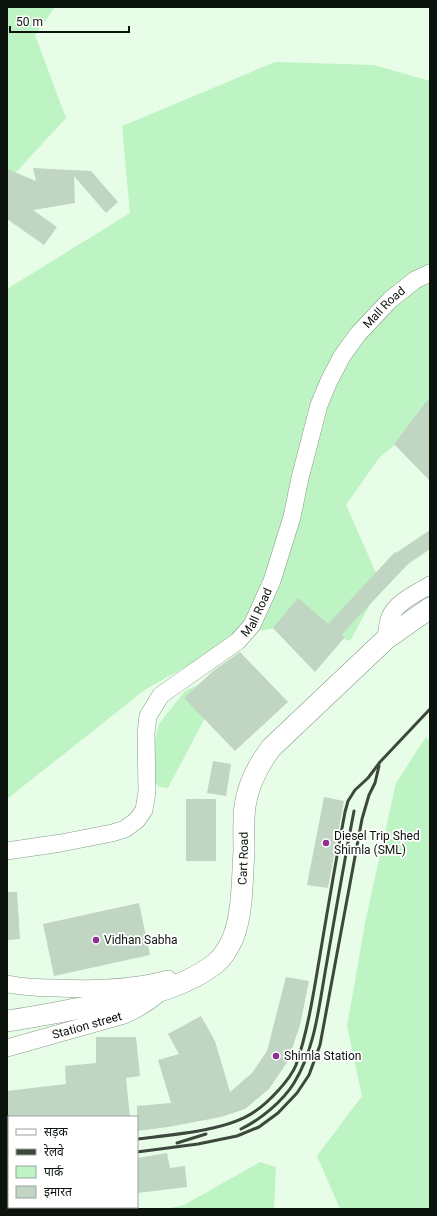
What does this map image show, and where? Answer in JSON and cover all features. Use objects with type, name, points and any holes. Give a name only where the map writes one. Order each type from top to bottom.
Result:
[{"type":"main road","name":"Cart Road","points":[[7,1021],[105,1004],[161,991],[201,974],[217,962],[228,947],[236,928],[240,908],[245,807],[248,790],[260,763],[271,748],[386,640],[430,608]]},
{"type":"street","name":"Mall Road","points":[[7,851],[61,843],[112,833],[125,829],[137,820],[144,810],[147,792],[146,732],[148,716],[162,695],[238,641],[252,625],[272,581],[292,517],[300,478],[319,404],[329,381],[342,356],[358,334],[390,300],[415,280],[430,273]]},
{"type":"street","points":[[386,640],[389,618],[395,608],[430,585]]},
{"type":"street","points":[[7,984],[36,988],[115,988],[154,983],[179,977],[217,962]]},
{"type":"street","name":"Station street","points":[[7,1048],[124,1015],[140,1008],[161,991]]},
{"type":"green space","points":[[7,7],[55,7],[35,35],[66,118],[7,182]]},
{"type":"green space","points":[[275,62],[374,65],[430,81],[430,415],[379,458],[346,505],[381,584],[350,641],[300,624],[246,633],[146,689],[7,799],[7,289],[130,213],[122,126]]},
{"type":"green space","points":[[220,675],[207,714],[168,788],[159,787],[146,773],[159,724],[185,691]]},
{"type":"green space","points":[[426,737],[430,742],[430,1209],[340,1209],[317,1156],[362,1096],[347,1026],[366,918],[396,783]]},
{"type":"green space","points":[[260,1162],[276,1167],[274,1209],[165,1209],[184,1205]]},
{"type":"building","points":[[33,168],[91,171],[118,202],[106,213],[74,176],[75,203],[33,210],[57,227],[44,245],[7,219],[7,169],[36,181]]},
{"type":"building","points":[[430,397],[430,481],[394,444]]},
{"type":"building","points":[[430,530],[430,549],[408,564],[341,635],[345,637],[315,672],[273,628],[298,598],[328,624],[395,552],[396,553]]},
{"type":"building","points":[[240,652],[288,702],[235,751],[184,698],[213,671]]},
{"type":"building","points":[[213,761],[231,764],[226,796],[207,793]]},
{"type":"building","name":"Diesel Trip Shed Shimla (SML)","points":[[324,797],[344,801],[328,888],[307,885]]},
{"type":"building","points":[[186,799],[216,799],[216,861],[186,861]]},
{"type":"building","points":[[7,892],[17,892],[20,939],[7,940]]},
{"type":"building","name":"Vidhan Sabha","points":[[139,903],[150,955],[54,976],[43,924]]},
{"type":"building","points":[[286,977],[309,981],[300,1025],[288,1061],[269,1089],[245,1109],[221,1117],[138,1131],[137,1106],[171,1103],[158,1060],[179,1054],[168,1034],[201,1016],[215,1041],[230,1092],[252,1073],[267,1051]]},
{"type":"building","points":[[96,1037],[136,1037],[140,1076],[126,1078],[130,1116],[7,1117],[7,1091],[66,1084],[65,1066],[96,1063]]},
{"type":"building","points":[[167,1153],[170,1168],[185,1166],[187,1187],[138,1193],[138,1158]]},
{"type":"railway","points":[[138,1139],[181,1134],[229,1124],[254,1112],[266,1103],[289,1077],[296,1065],[300,1052],[313,996],[348,801],[355,790],[368,778],[380,762],[430,709]]},
{"type":"railway","points":[[138,1152],[198,1144],[237,1136],[259,1127],[278,1113],[297,1093],[309,1075],[320,1045],[362,819],[369,795],[375,783],[379,766]]},
{"type":"railway","points":[[241,1129],[263,1115],[284,1097],[301,1070],[312,1042],[354,811]]},
{"type":"railway","points":[[177,1143],[206,1134]]},
{"type":"place","name":"Diesel Trip Shed Shimla (SML)","points":[[326,843]]},
{"type":"place","name":"Vidhan Sabha","points":[[96,940]]},
{"type":"place","name":"Shimla Station","points":[[276,1056]]}]
